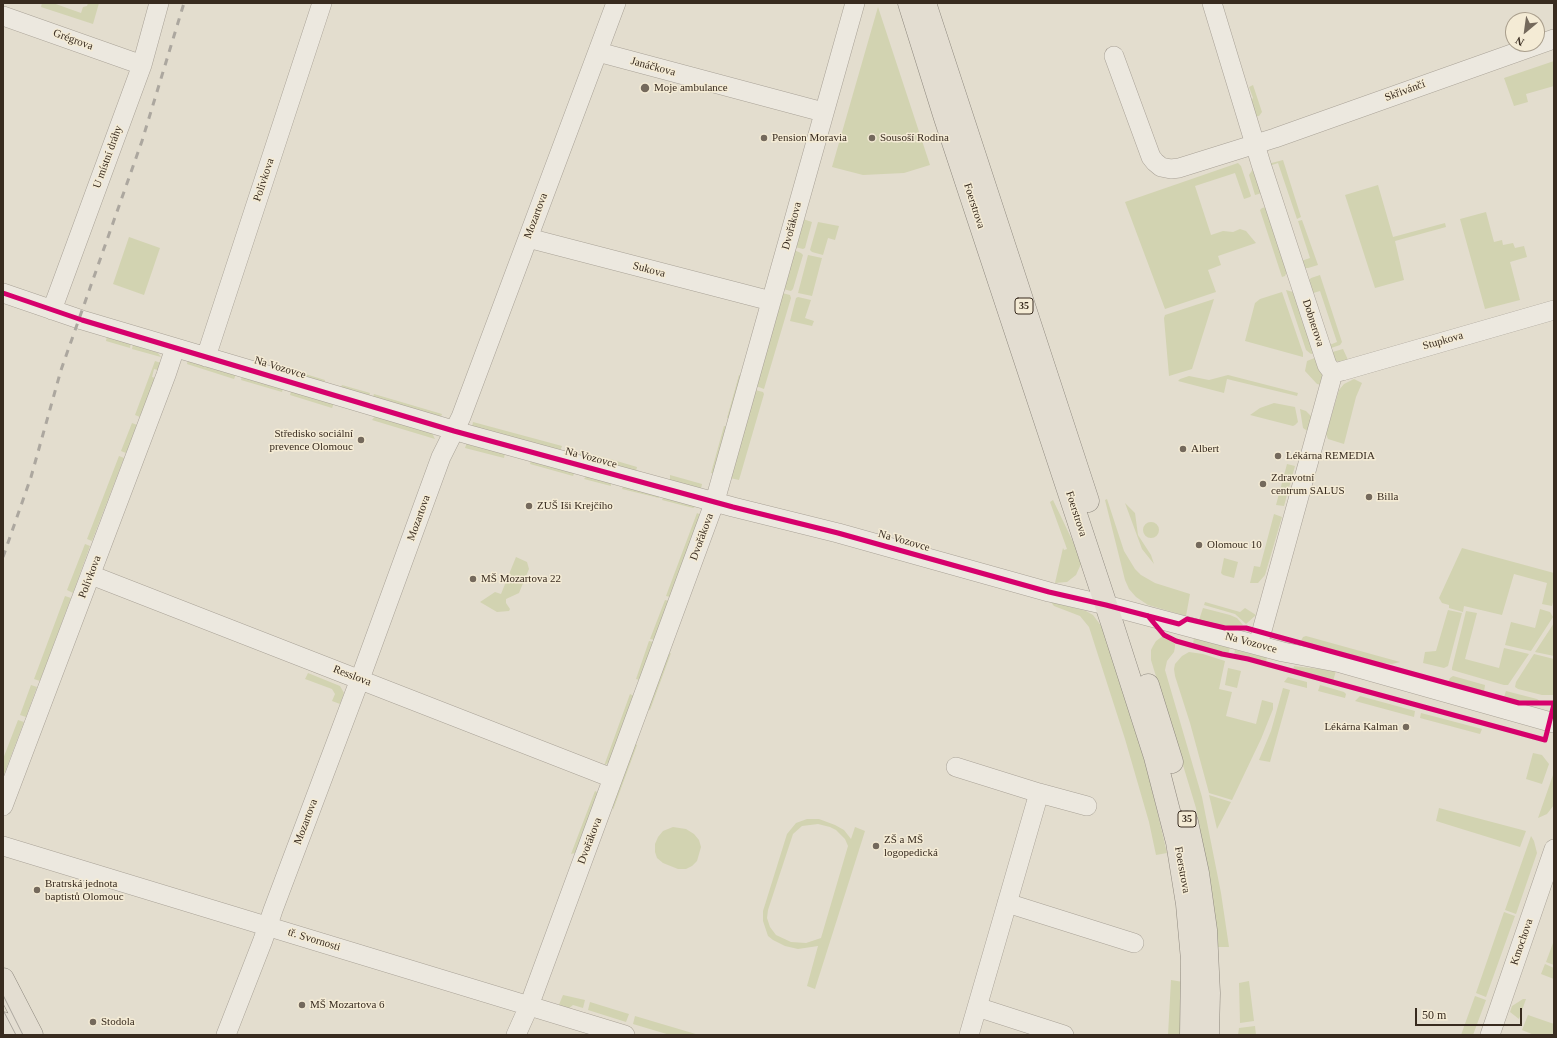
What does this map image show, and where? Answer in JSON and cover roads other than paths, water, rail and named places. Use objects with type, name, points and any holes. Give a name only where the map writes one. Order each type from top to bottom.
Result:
[{"type":"main road","name":"Foerstrova","points":[[909,3],[945,118],[1115,607],[1161,725],[1182,800],[1193,847],[1206,936],[1209,986],[1208,1035]]},
{"type":"main road","name":"Foerstrova","points":[[925,3],[1115,607],[1177,842],[1191,936],[1193,980],[1191,1035]]},
{"type":"main road","points":[[3,979],[32,1035]]},
{"type":"main road","points":[[3,1023],[9,1035]]},
{"type":"street","name":"U místní dráhy","points":[[52,310],[142,65],[159,3]]},
{"type":"street","name":"Polívkova","points":[[210,358],[322,3]]},
{"type":"street","name":"Mozartova","points":[[226,1035],[360,679],[441,457],[465,406],[616,3]]},
{"type":"street","name":"Dvořákova","points":[[516,1035],[529,1006],[715,501],[823,112],[855,3]]},
{"type":"street","name":"Dobnerova","points":[[1212,3],[1256,144],[1260,164],[1327,365],[1333,373]]},
{"type":"street","name":"Grégrova","points":[[3,16],[142,65]]},
{"type":"street","name":"Skřivánčí","points":[[1114,56],[1151,157],[1161,167],[1171,169],[1256,144],[1554,39]]},
{"type":"street","name":"Janáčkova","points":[[598,52],[823,112]]},
{"type":"street","name":"Sukova","points":[[528,238],[771,301]]},
{"type":"street","name":"Na Vozovce","points":[[3,293],[52,310],[168,346],[454,431],[734,507],[838,533],[1041,590],[1115,607],[1283,652],[1341,663],[1554,723]]},
{"type":"street","name":"Stupkova","points":[[1333,373],[1554,310]]},
{"type":"street","name":"Polívkova","points":[[3,806],[91,575],[168,346]]},
{"type":"street","points":[[1258,645],[1333,373]]},
{"type":"street","name":"Resslova","points":[[91,575],[612,778]]},
{"type":"street","points":[[956,767],[1039,793],[1087,806]]},
{"type":"street","points":[[969,1035],[1039,793]]},
{"type":"street","name":"tř. Svornosti","points":[[3,846],[625,1035]]},
{"type":"street","name":"Kmochova","points":[[1490,1035],[1554,849]]},
{"type":"street","points":[[1007,903],[1134,943]]},
{"type":"street","points":[[977,1007],[1064,1035]]},
{"type":"tram line","points":[[3,995],[23,1035]]},
{"type":"tram line","points":[[3,1010],[16,1035]]},
{"type":"railway","points":[[3,557],[31,477],[61,370],[142,141],[184,3]]},
{"type":"place","name":"Moje ambulance","points":[[645,88]]},
{"type":"place","name":"Pension Moravia","points":[[764,138]]},
{"type":"place","name":"Sousoší Rodina","points":[[872,138]]},
{"type":"place","name":"Středisko sociální prevence Olomouc","points":[[361,440]]},
{"type":"place","name":"Albert","points":[[1183,449]]},
{"type":"place","name":"Lékárna REMEDIA","points":[[1278,456]]},
{"type":"place","name":"Zdravotní centrum SALUS","points":[[1263,484]]},
{"type":"place","name":"Billa","points":[[1369,497]]},
{"type":"place","name":"ZUŠ Iši Krejčího","points":[[529,506]]},
{"type":"place","name":"Olomouc 10","points":[[1199,545]]},
{"type":"place","name":"MŠ Mozartova 22","points":[[473,579]]},
{"type":"place","name":"Lékárna Kalman","points":[[1406,727]]},
{"type":"place","name":"ZŠ a MŠ logopedická","points":[[876,846]]},
{"type":"place","name":"Bratrská jednota baptistů Olomouc","points":[[37,890]]},
{"type":"place","name":"MŠ Mozartova 6","points":[[302,1005]]},
{"type":"place","name":"Stodola","points":[[93,1022]]}]
